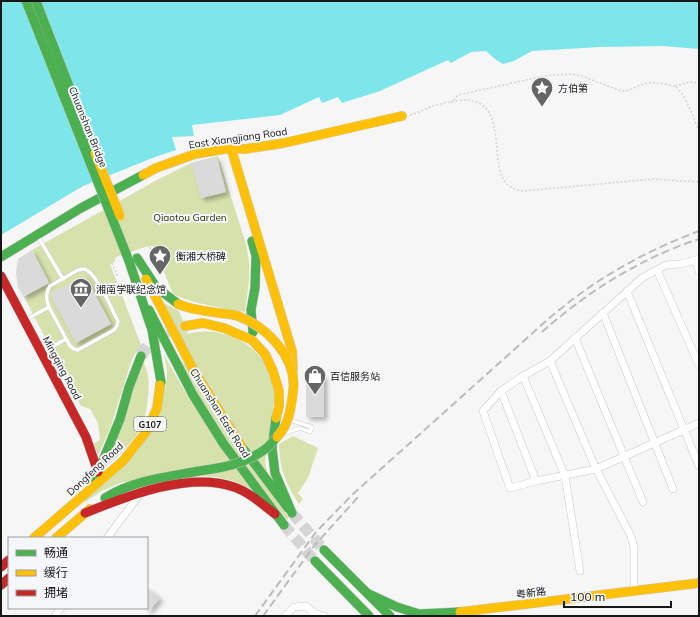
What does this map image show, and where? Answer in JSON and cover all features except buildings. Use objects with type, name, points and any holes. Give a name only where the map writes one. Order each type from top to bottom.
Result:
[{"type":"main road","name":"Chuanshan Bridge","points":[[26,1],[134,262]]},
{"type":"main road","name":"Chuanshan Bridge","points":[[36,1],[134,262]]},
{"type":"main road","name":"East Xiangjiang Road","points":[[2,258],[81,208],[156,168],[195,154],[231,148],[245,149],[284,143],[402,116]]},
{"type":"main road","points":[[57,537],[110,494],[136,483],[227,467],[242,462],[265,450],[282,432],[290,414],[294,385],[292,351],[231,148]]},
{"type":"main road","points":[[237,169],[256,256],[255,288],[252,310],[253,333],[273,370],[279,391],[282,410],[275,421],[272,448]]},
{"type":"main road","points":[[134,262],[156,286],[178,304],[190,309],[237,316],[260,328],[276,342],[288,360],[294,385]]},
{"type":"main road","name":"Dongfeng Road","points":[[35,537],[123,461],[146,432],[157,408],[161,382],[152,330],[134,262]]},
{"type":"main road","name":"Chuanshan East Road","points":[[134,262],[224,422],[265,481],[292,513],[275,473],[272,448]]},
{"type":"main road","name":"Chuanshan East Road","points":[[134,262],[150,310],[193,395],[223,443],[284,525]]},
{"type":"main road","name":"Mingqing Road","points":[[1,276],[86,437],[98,472]]},
{"type":"main road","points":[[185,326],[203,323],[224,328],[252,340],[265,354]]},
{"type":"main road","points":[[91,490],[120,419],[129,387],[141,356]]},
{"type":"main road","points":[[85,513],[116,500],[142,492],[178,484],[209,482],[232,486],[250,495],[275,514]]},
{"type":"main road","points":[[324,550],[390,616]]},
{"type":"main road","points":[[315,561],[369,616]]},
{"type":"main road","name":"粤新路","points":[[462,614],[699,583]]},
{"type":"main road","name":"粤新路","points":[[462,614],[699,588]]},
{"type":"main road","points":[[369,594],[397,607],[419,614],[462,614]]},
{"type":"street","points":[[699,271],[697,259],[680,264],[666,265],[642,278],[550,361],[523,376],[501,392],[483,411],[510,488],[536,481],[596,469],[699,424]]},
{"type":"street","points":[[657,270],[699,365]]},
{"type":"street","points":[[627,291],[699,466]]},
{"type":"street","points":[[603,313],[673,489]]},
{"type":"street","points":[[575,338],[643,502]]},
{"type":"street","points":[[550,361],[596,469],[631,536],[634,548],[634,591]]},
{"type":"street","points":[[523,376],[564,475],[580,571]]},
{"type":"street","points":[[501,392],[536,481]]},
{"type":"street","points":[[108,537],[142,492]]},
{"type":"street","points":[[285,616],[294,607],[306,606],[314,613],[324,616]]},
{"type":"lane","points":[[37,235],[63,279]]},
{"type":"lane","points":[[84,269],[90,271],[118,321],[114,330],[78,350],[70,346],[66,340],[46,301],[47,290],[50,286],[63,279],[78,270],[84,269]]},
{"type":"lane","points":[[24,320],[49,307]]},
{"type":"lane","points":[[42,353],[66,340]]},
{"type":"lane","points":[[272,448],[279,438],[289,431],[300,428],[310,432],[312,427],[293,421],[282,410]]},
{"type":"path","points":[[451,103],[458,95],[544,76],[571,74],[582,76],[621,91],[626,91],[654,82],[675,86],[690,82],[699,83]]},
{"type":"path","points":[[675,86],[687,104],[699,131]]},
{"type":"path","points":[[402,116],[413,114],[434,106],[465,100],[475,101],[484,106],[494,124],[500,170],[503,179],[508,186],[523,191],[654,179],[699,182]]},
{"type":"path","points":[[150,247],[156,262]]},
{"type":"path","points":[[112,263],[118,277]]},
{"type":"green space","name":"Qiaotou Garden","points":[[218,156],[246,244],[249,261],[249,280],[245,312],[199,303],[173,294],[153,246],[145,247],[116,257],[114,262],[110,264],[141,345],[132,359],[110,429],[98,455],[93,444],[100,440],[98,423],[90,409],[81,406],[24,297],[49,283],[32,250],[157,180],[191,163]]},
{"type":"green space","points":[[164,303],[179,311],[188,334],[203,332],[232,336],[245,343],[256,352],[265,364],[271,377],[275,392],[265,462],[267,471],[262,468],[206,384],[163,306]]},
{"type":"green space","points":[[174,349],[289,516],[287,520],[248,470],[202,405]]},
{"type":"green space","points":[[164,355],[190,400],[253,490],[233,481],[217,477],[200,476],[123,482],[102,491],[85,502],[83,500],[133,455],[166,386],[167,370]]},
{"type":"green space","points":[[143,360],[148,375],[149,386],[147,407],[143,424],[131,442],[104,468]]},
{"type":"green space","points":[[293,436],[318,448],[308,478],[298,493],[303,499],[299,504],[284,476],[279,444]]},
{"type":"water","points":[[1,1],[699,1],[699,49],[663,46],[600,47],[532,51],[514,61],[503,64],[486,51],[471,52],[451,63],[448,60],[380,91],[342,103],[338,97],[322,103],[319,97],[280,115],[192,125],[194,136],[172,137],[176,150],[83,186],[1,235]]},
{"type":"tunnel","points":[[141,356],[149,343],[166,332],[185,326]]},
{"type":"tunnel","points":[[292,513],[324,550]]},
{"type":"tunnel","points":[[284,525],[315,561]]},
{"type":"railway","points":[[255,616],[316,532],[352,495],[546,321],[564,306],[618,269],[637,258],[699,231]]},
{"type":"railway","points":[[542,332],[578,303],[616,277],[656,256],[699,239]]},
{"type":"railway","points":[[263,616],[314,546],[359,496]]},
{"type":"traffic: fast","points":[[26,1],[129,261]]},
{"type":"traffic: fast","points":[[36,1],[95,153]]},
{"type":"traffic: fast","points":[[1,257],[81,208],[143,175]]},
{"type":"traffic: fast","points":[[252,241],[256,256],[255,288],[251,310],[253,332]]},
{"type":"traffic: fast","points":[[137,258],[156,287],[178,304]]},
{"type":"traffic: fast","points":[[129,261],[152,330],[161,382],[160,385]]},
{"type":"traffic: fast","points":[[149,310],[193,395],[223,443],[284,525]]},
{"type":"traffic: fast","points":[[93,485],[120,419],[129,387],[141,356]]},
{"type":"traffic: fast","points":[[276,418],[272,448],[275,473],[292,513]]},
{"type":"traffic: fast","points":[[199,471],[224,467],[249,459],[266,449],[277,437]]},
{"type":"traffic: fast","points":[[242,447],[288,508]]},
{"type":"traffic: fast","points":[[105,498],[139,483],[199,471]]},
{"type":"traffic: fast","points":[[324,550],[390,616]]},
{"type":"traffic: fast","points":[[315,561],[369,616]]},
{"type":"traffic: fast","points":[[369,594],[397,607],[419,614],[460,612]]},
{"type":"traffic: slow","points":[[143,175],[156,168],[195,154],[231,148],[245,149],[284,143],[402,116]]},
{"type":"traffic: slow","points":[[231,148],[292,351],[293,370]]},
{"type":"traffic: slow","points":[[95,153],[120,216]]},
{"type":"traffic: slow","points":[[146,279],[193,369],[242,447]]},
{"type":"traffic: slow","points":[[178,304],[188,308],[238,316],[260,328],[278,345],[291,367],[293,392],[287,422],[277,437]]},
{"type":"traffic: slow","points":[[185,326],[203,323],[224,328],[252,340],[265,354],[273,371],[279,391],[279,407],[276,418]]},
{"type":"traffic: slow","points":[[35,537],[123,461],[146,432],[157,408],[160,385]]},
{"type":"traffic: slow","points":[[57,537],[90,509]]},
{"type":"traffic: slow","points":[[460,612],[699,583]]},
{"type":"traffic: jam","points":[[1,276],[86,437],[98,472]]},
{"type":"traffic: jam","points":[[85,513],[139,493],[178,484],[198,482],[216,483],[240,489],[275,514]]},
{"type":"traffic: jam","points":[[1,567],[8,561]]},
{"type":"traffic: jam","points":[[1,585],[8,579]]},
{"type":"place","name":"方伯第","points":[[542,108]]},
{"type":"place","name":"衡湘大桥碑","points":[[160,276]]},
{"type":"place","name":"湘南学联纪念馆","points":[[81,308]]},
{"type":"place","name":"百信服务站","points":[[315,396]]}]
